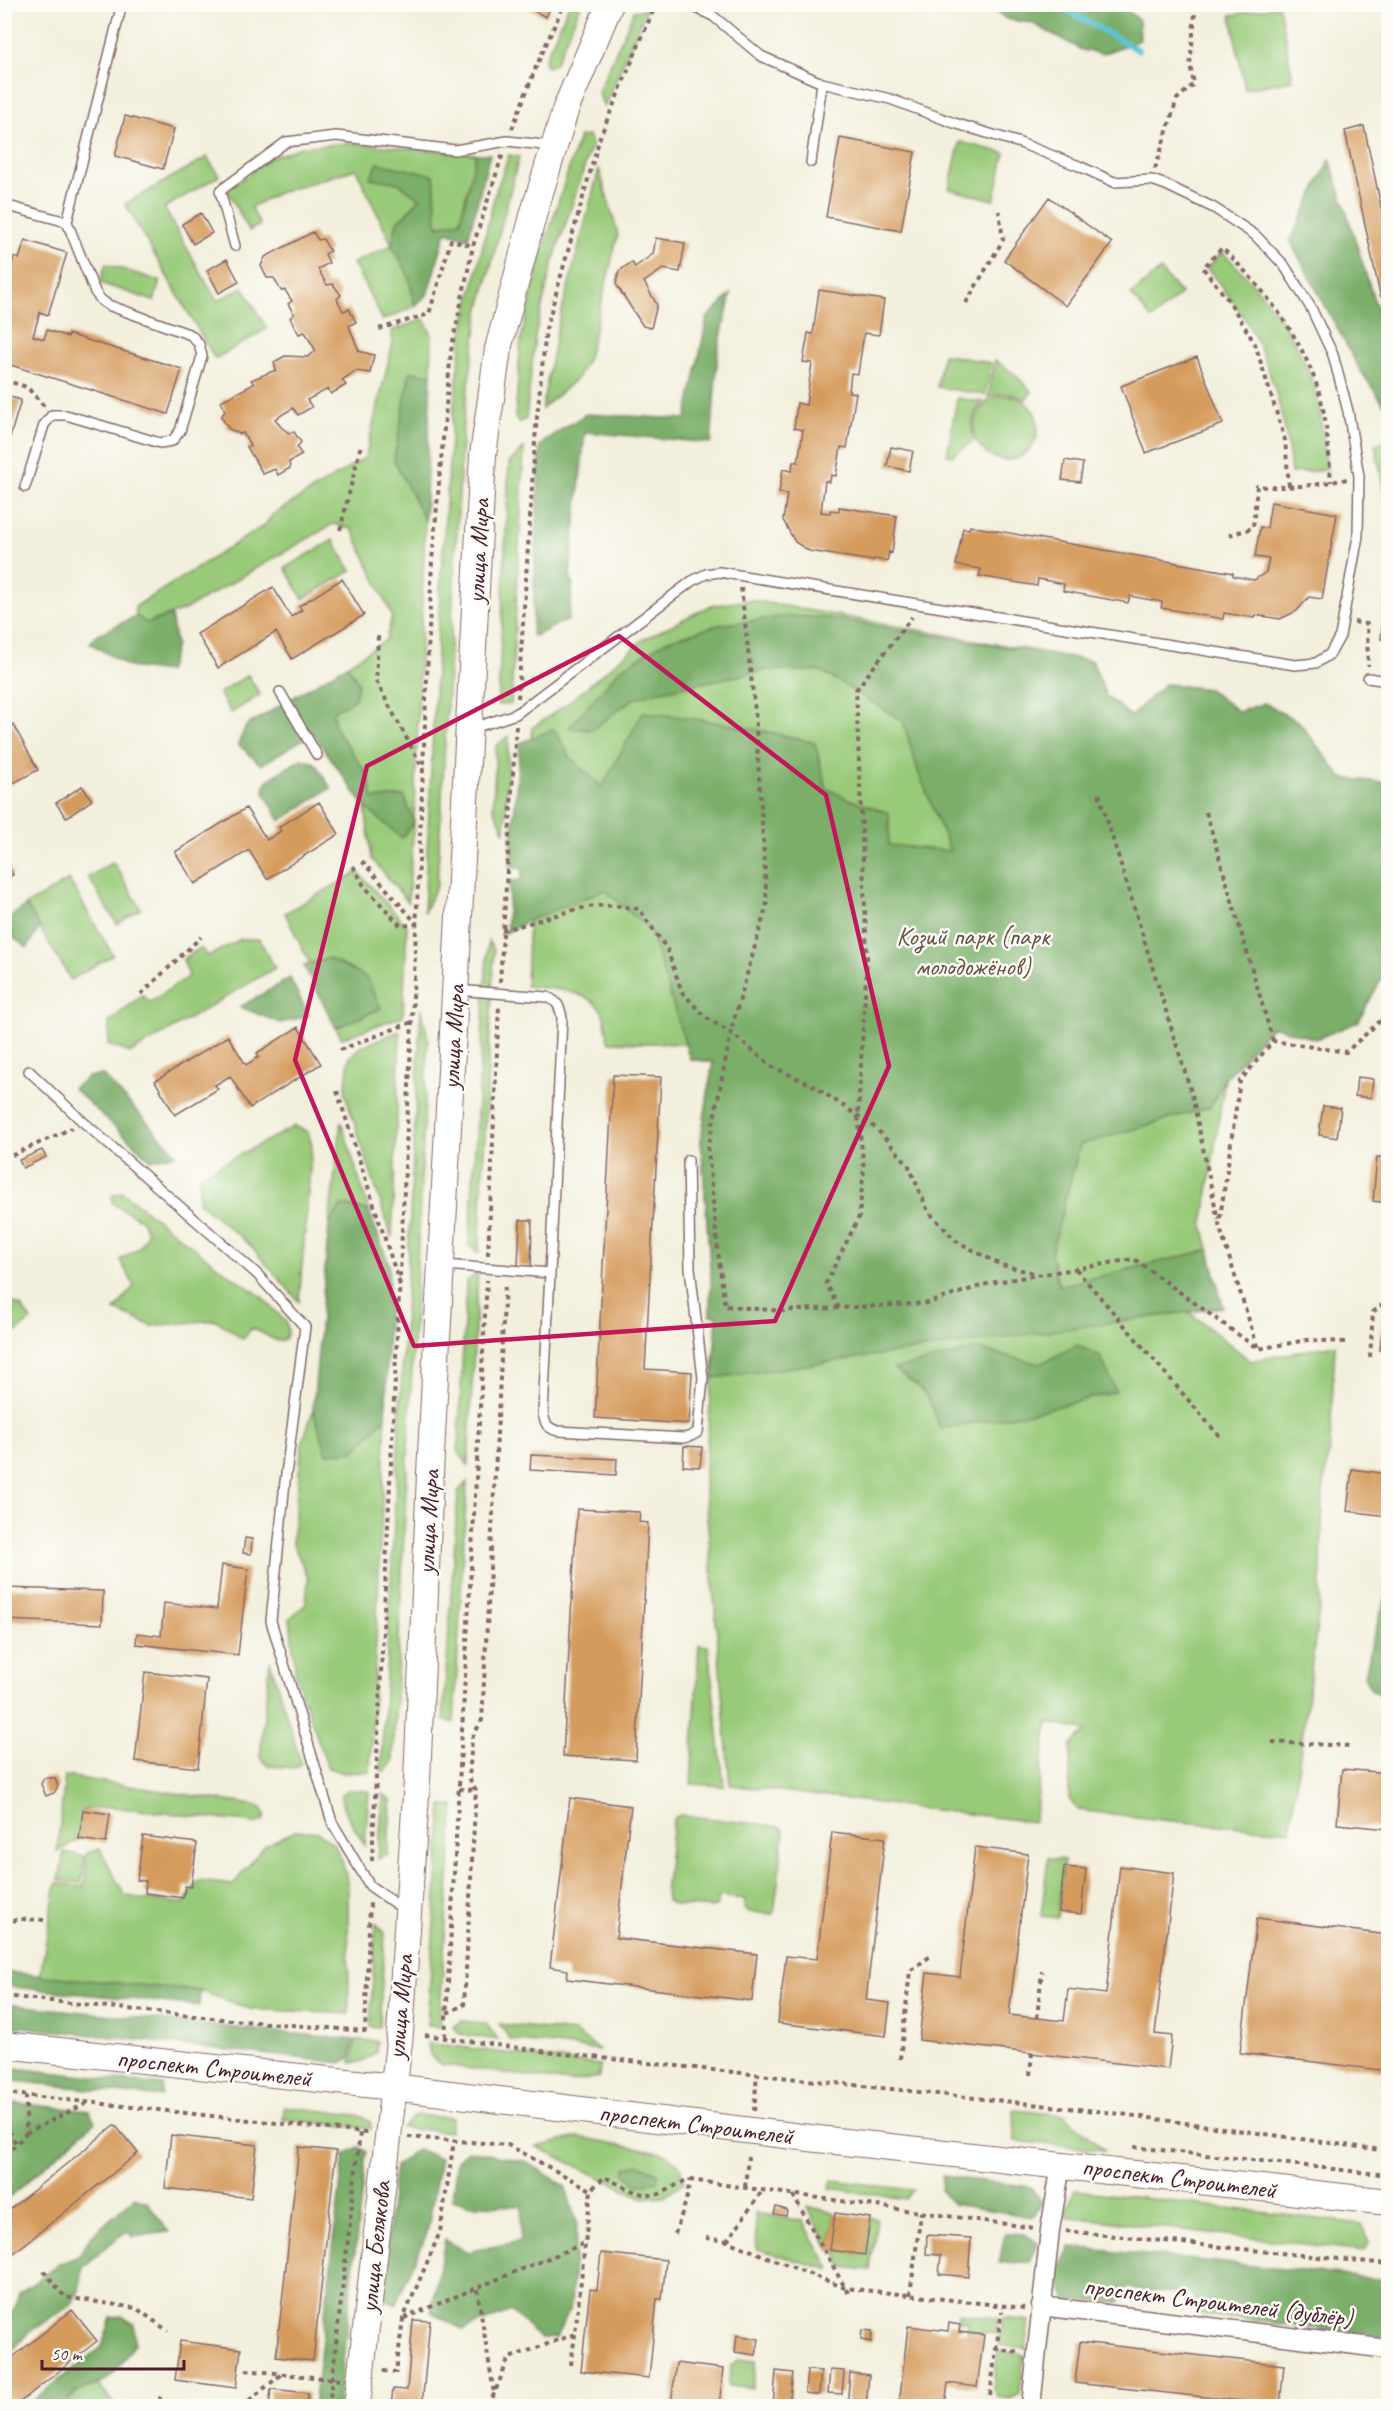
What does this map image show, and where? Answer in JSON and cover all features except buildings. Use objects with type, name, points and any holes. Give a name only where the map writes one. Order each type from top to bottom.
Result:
[{"type":"main road","name":"улица Мира","points":[[393,2087],[400,2033],[417,1780],[483,455],[498,349],[553,146],[566,108],[609,4]]},
{"type":"main road","name":"проспект Строителей","points":[[4,2045],[393,2087],[830,2140],[1389,2202]]},
{"type":"main road","name":"улица Белякова","points":[[359,2386],[393,2087]]},
{"type":"street","points":[[1031,2406],[1041,2308],[1061,2165]]},
{"type":"street","name":"проспект Строителей (дублёр)","points":[[1041,2308],[1389,2349]]},
{"type":"lane","points":[[25,487],[44,425],[52,415],[66,415],[160,443],[171,441],[180,430],[202,356],[199,344],[191,335],[100,300],[67,222],[122,4]]},
{"type":"lane","points":[[469,730],[516,714],[692,581],[706,574],[719,572],[1296,665],[1316,663],[1330,654],[1340,636],[1358,536],[1359,476],[1348,411],[1333,355],[1311,308],[1284,265],[1255,235],[1214,208],[1152,180],[1114,183],[1079,166],[1020,143],[954,123],[890,99],[822,83],[761,56],[713,16],[688,4]]},
{"type":"lane","points":[[811,162],[822,83]]},
{"type":"lane","points":[[235,246],[220,191],[286,142],[336,136],[455,150],[507,141],[553,146]]},
{"type":"lane","points":[[4,205],[67,222]]},
{"type":"lane","points":[[1368,678],[1389,681]]},
{"type":"lane","points":[[280,692],[317,754]]},
{"type":"lane","points":[[455,990],[547,997],[555,1000],[560,1008],[561,1029],[543,1413],[545,1423],[550,1429],[684,1438],[698,1432],[703,1378],[690,1268],[687,1160]]},
{"type":"lane","points":[[29,1071],[84,1123],[257,1274],[305,1327],[285,1482],[271,1621],[332,1822],[370,1886],[408,1913]]},
{"type":"lane","points":[[441,1264],[550,1273]]},
{"type":"path","points":[[4,1996],[231,2020],[365,2031],[432,561],[451,351],[473,246],[507,141],[564,4]]},
{"type":"path","points":[[445,2037],[488,1268],[502,930],[536,427],[546,329],[600,137],[656,4]]},
{"type":"path","points":[[1152,180],[1177,99],[1194,84],[1190,64],[1196,4]]},
{"type":"path","points":[[966,303],[1003,240],[999,211]]},
{"type":"path","points":[[379,329],[429,314],[451,240],[473,246]]},
{"type":"path","points":[[1289,486],[1285,440],[1255,344],[1229,301],[1203,268],[1222,249],[1242,267],[1291,330],[1310,367],[1320,397],[1331,482]]},
{"type":"path","points":[[4,380],[27,387],[52,415]]},
{"type":"path","points":[[340,530],[361,445]]},
{"type":"path","points":[[1229,536],[1253,528],[1257,486],[1331,482],[1359,476]]},
{"type":"path","points":[[739,576],[755,711],[766,904],[732,1033],[708,1149],[725,1306],[782,1311],[928,1303],[990,1283],[1134,1259],[1258,1349],[1307,1340],[1345,1342]]},
{"type":"path","points":[[839,1308],[826,1283],[859,1217],[864,1169],[858,1116],[867,958],[856,690],[921,605]]},
{"type":"path","points":[[1367,624],[1368,663]]},
{"type":"path","points":[[378,636],[376,681],[423,769]]},
{"type":"path","points":[[1099,794],[1192,1095],[1219,1225],[1258,1349]]},
{"type":"path","points":[[1206,812],[1272,1041]]},
{"type":"path","points":[[362,861],[417,924]]},
{"type":"path","points":[[353,866],[364,886],[401,926],[417,924]]},
{"type":"path","points":[[502,930],[589,907],[615,906],[639,909],[667,949],[682,992],[705,1017],[732,1033],[773,1068],[812,1085],[876,1128],[908,1164],[928,1211],[956,1241],[1001,1265],[1041,1274]]},
{"type":"path","points":[[141,994],[201,937]]},
{"type":"path","points":[[1272,1041],[1346,1052],[1389,1014]]},
{"type":"path","points":[[340,1050],[412,1022]]},
{"type":"path","points":[[1219,1225],[1240,1081],[1272,1041]]},
{"type":"path","points":[[337,1091],[400,1286]]},
{"type":"path","points":[[4,1159],[84,1123]]},
{"type":"path","points":[[447,2013],[464,2005],[476,1790],[469,1778],[472,1738],[482,1720],[506,1269]]},
{"type":"path","points":[[1076,1269],[1220,1437]]},
{"type":"path","points":[[1370,1357],[1373,1312],[1389,1301]]},
{"type":"path","points":[[1272,1742],[1351,1746]]},
{"type":"path","points":[[459,1789],[476,1790]]},
{"type":"path","points":[[4,1923],[20,1919],[44,1920]]},
{"type":"path","points":[[900,2059],[910,1971],[932,1955]]},
{"type":"path","points":[[1036,2018],[1042,1971]]},
{"type":"path","points":[[425,2035],[555,2052],[1106,2112],[1389,2151]]},
{"type":"path","points":[[1030,2075],[1032,2054]]},
{"type":"path","points":[[754,2110],[757,2073]]},
{"type":"path","points":[[4,2093],[367,2133]]},
{"type":"path","points":[[26,2096],[26,2133]]},
{"type":"path","points":[[12,2149],[26,2133],[88,2102]]},
{"type":"path","points":[[4,2124],[16,2144]]},
{"type":"path","points":[[329,2406],[360,2133]]},
{"type":"path","points":[[401,2137],[508,2145],[591,2190]]},
{"type":"path","points":[[246,2370],[332,2379],[359,2386],[396,2372],[403,2319],[440,2232],[454,2141]]},
{"type":"path","points":[[1134,2147],[1389,2175]]},
{"type":"path","points":[[745,2187],[748,2157]]},
{"type":"path","points":[[571,2365],[591,2190],[604,2176],[645,2195],[662,2194],[678,2183],[690,2180],[675,2234]]},
{"type":"path","points":[[727,2241],[764,2190]]},
{"type":"path","points":[[792,2194],[846,2290]]},
{"type":"path","points":[[910,2295],[921,2212]]},
{"type":"path","points":[[706,2238],[727,2241],[846,2290],[1041,2308]]},
{"type":"path","points":[[403,2319],[585,2243]]},
{"type":"path","points":[[44,2271],[65,2297],[136,2308],[168,2331]]},
{"type":"path","points":[[477,2289],[494,2394]]},
{"type":"path","points":[[989,2404],[1002,2311]]},
{"type":"path","points":[[489,2406],[509,2358],[575,2334]]},
{"type":"path","points":[[996,2349],[1037,2354]]},
{"type":"path","points":[[242,2406],[282,2374]]},
{"type":"path","points":[[153,2406],[160,2397]]},
{"type":"highlighted area","points":[[619,636],[826,795],[889,1066],[775,1321],[414,1346],[295,1060],[367,766]]},
{"type":"green space","points":[[569,5],[581,5],[555,64],[547,67],[544,61]]},
{"type":"green space","points":[[988,5],[1120,5],[1139,20],[1140,40],[1102,54],[1082,50],[1032,23],[1006,19]]},
{"type":"green space","points":[[1279,6],[1293,80],[1245,89],[1231,15]]},
{"type":"green space","points":[[647,9],[604,107],[598,92],[634,11]]},
{"type":"green space","points":[[588,136],[592,144],[552,265],[535,336],[526,419],[519,423],[515,418],[521,339],[540,260],[579,137]]},
{"type":"green space","points":[[960,142],[1005,153],[994,200],[949,189]]},
{"type":"green space","points":[[349,143],[476,154],[461,221],[437,226],[434,175],[371,178],[399,183],[420,199],[397,222],[392,245],[356,169],[278,193],[251,207],[260,225],[249,231],[227,190],[270,158],[301,147]]},
{"type":"green space","points":[[476,154],[490,154],[468,239],[446,232],[427,295],[415,306],[408,274],[392,245],[397,222],[420,199],[399,183],[370,178],[378,163],[434,175],[437,226],[460,221]]},
{"type":"green space","points":[[509,155],[519,157],[479,312],[463,422],[437,885],[424,912],[440,589],[452,422],[463,330],[495,194]]},
{"type":"green space","points":[[207,157],[219,176],[164,208],[217,301],[243,287],[267,329],[215,359],[125,204]]},
{"type":"green space","points":[[1330,159],[1374,300],[1388,329],[1388,410],[1360,370],[1290,241]]},
{"type":"green space","points":[[599,169],[618,234],[588,358],[577,378],[542,409],[557,330]]},
{"type":"green space","points":[[392,245],[408,274],[415,306],[383,320],[353,263]]},
{"type":"green space","points":[[1222,252],[1252,283],[1280,318],[1302,356],[1319,406],[1327,470],[1291,473],[1280,407],[1264,360],[1241,314],[1207,268]]},
{"type":"green space","points":[[106,264],[160,281],[154,301],[100,283]]},
{"type":"green space","points":[[1160,270],[1181,294],[1152,319],[1131,295]]},
{"type":"green space","points":[[731,294],[718,350],[711,443],[585,432],[570,575],[573,586],[568,621],[532,636],[540,446],[548,438],[586,414],[686,419],[707,318]]},
{"type":"green space","points":[[424,319],[432,335],[431,375],[410,372],[394,460],[425,521],[414,822],[408,902],[372,859],[365,807],[402,838],[404,796],[373,799],[369,777],[335,728],[333,711],[355,699],[358,682],[347,665],[386,640],[392,616],[352,529],[333,524],[184,610],[147,623],[136,616],[135,607],[265,525],[272,515],[365,458],[393,343],[391,331]]},
{"type":"green space","points":[[943,354],[991,363],[985,395],[937,387]]},
{"type":"green space","points":[[995,360],[1016,375],[1032,392],[1025,400],[1016,395],[1007,394],[988,398]]},
{"type":"green space","points":[[410,372],[431,375],[425,521],[394,460]]},
{"type":"green space","points":[[1006,396],[1024,402],[1032,410],[1038,428],[1032,446],[1024,454],[1006,460],[988,454],[980,446],[974,428],[980,410],[988,402]]},
{"type":"green space","points":[[957,398],[983,402],[973,420],[974,441],[952,456],[947,455]]},
{"type":"green space","points":[[1388,441],[1388,512],[1375,444]]},
{"type":"green space","points":[[524,448],[511,704],[498,705],[509,463]]},
{"type":"green space","points":[[333,540],[351,571],[303,599],[285,568]]},
{"type":"green space","name":"Козий парк (парк молодожёнов)","points":[[751,600],[1092,661],[1106,696],[1131,716],[1165,684],[1208,689],[1239,712],[1264,703],[1299,722],[1342,778],[1388,783],[1388,966],[1358,1022],[1316,1039],[1272,1026],[1225,1079],[1203,1225],[1223,1307],[1189,1312],[1251,1361],[1335,1345],[1330,1444],[1323,1493],[1320,1602],[1290,1831],[1171,1821],[1079,1810],[1069,1799],[1071,1745],[1086,1731],[1048,1722],[1034,1822],[730,1785],[704,1482],[717,1316],[710,1315],[711,1277],[701,1139],[713,1062],[690,1059],[685,1044],[608,1042],[603,1014],[589,1000],[569,992],[526,986],[533,806],[532,728],[568,703],[644,639],[710,606]]},
{"type":"green space","points":[[171,615],[176,645],[168,672],[129,667],[90,643],[96,635],[136,616],[147,623]]},
{"type":"green space","name":"Козий парк (парк молодожёнов)","points":[[789,616],[828,618],[1092,661],[1106,696],[1131,716],[1165,684],[1208,689],[1239,712],[1264,703],[1299,722],[1342,778],[1388,783],[1388,966],[1358,1022],[1316,1039],[1272,1026],[1225,1079],[1210,1107],[1080,1145],[1051,1254],[1059,1286],[1209,1250],[1223,1307],[714,1378],[717,1316],[710,1315],[711,1277],[701,1139],[713,1062],[690,1059],[650,931],[605,890],[528,921],[506,933],[510,881],[521,880],[522,869],[510,865],[520,743],[554,729],[571,758],[602,787],[643,712],[730,725],[815,743],[826,788],[846,798],[889,813],[889,845],[950,851],[918,771],[903,721],[821,671],[768,670],[656,692],[633,699],[592,730],[569,728],[620,669],[668,640],[718,625]]},
{"type":"green space","points":[[347,665],[358,682],[355,699],[333,711],[335,728],[369,777],[373,799],[404,796],[414,822],[402,838],[365,807],[313,733],[261,765],[238,744],[246,726]]},
{"type":"green space","points":[[248,675],[260,695],[231,713],[219,693]]},
{"type":"green space","points":[[509,736],[505,833],[493,807],[496,746]]},
{"type":"green space","points":[[301,759],[315,763],[331,788],[280,821],[264,792],[266,781]]},
{"type":"green space","points":[[113,862],[141,909],[117,924],[88,877]]},
{"type":"green space","points":[[358,872],[407,926],[403,1016],[342,1038],[336,1028],[380,1009],[328,958],[310,964],[285,913]]},
{"type":"green space","points":[[69,880],[113,955],[71,980],[26,905]]},
{"type":"green space","points":[[26,905],[40,927],[27,948],[6,932],[12,916]]},
{"type":"green space","points":[[241,939],[259,939],[275,968],[131,1053],[108,1045],[109,1022],[142,995],[150,1002],[189,976],[183,959],[200,948],[209,956]]},
{"type":"green space","points":[[488,941],[494,950],[479,1253],[469,1246]]},
{"type":"green space","points":[[328,958],[366,977],[381,1008],[336,1028],[304,966]]},
{"type":"green space","points":[[290,978],[309,1016],[280,1023],[240,1007]]},
{"type":"green space","points":[[421,1007],[428,1038],[393,1761],[385,1773],[381,1770]]},
{"type":"green space","points":[[400,1031],[392,1238],[345,1094],[349,1058],[360,1047]]},
{"type":"green space","points":[[103,1075],[177,1154],[151,1160],[73,1088],[88,1077]]},
{"type":"green space","points":[[341,1121],[369,1211],[342,1205],[329,1224]]},
{"type":"green space","points":[[295,1126],[308,1132],[312,1145],[299,1302],[249,1244],[199,1203],[199,1176]]},
{"type":"green space","points":[[122,1192],[224,1271],[261,1296],[286,1322],[288,1332],[285,1339],[277,1341],[252,1328],[243,1339],[216,1320],[152,1326],[115,1310],[134,1286],[120,1260],[140,1247],[147,1233],[142,1220],[113,1204],[112,1196]]},
{"type":"green space","points":[[342,1205],[369,1211],[389,1264],[386,1417],[354,1451],[327,1454],[313,1410],[329,1224]]},
{"type":"green space","points":[[478,1272],[468,1465],[458,1451],[466,1282]]},
{"type":"green space","points":[[5,1300],[21,1306],[31,1320],[5,1341]]},
{"type":"green space","points":[[1077,1345],[1101,1357],[1116,1392],[1027,1414],[940,1429],[924,1393],[894,1369],[977,1349],[1040,1364]]},
{"type":"green space","points":[[313,1410],[328,1454],[354,1451],[386,1417],[370,1772],[344,1773],[328,1768],[296,1677],[290,1618],[306,1604],[308,1578],[292,1542],[302,1445]]},
{"type":"green space","points":[[467,1482],[454,1723],[443,1720],[458,1492]]},
{"type":"green space","points":[[1388,1589],[1388,1696],[1372,1691],[1365,1677],[1372,1642]]},
{"type":"green space","points":[[699,1645],[708,1646],[724,1786],[691,1784]]},
{"type":"green space","points":[[270,1661],[301,1763],[296,1768],[268,1766],[260,1757]]},
{"type":"green space","points":[[65,1776],[253,1805],[262,1808],[265,1815],[263,1821],[256,1823],[112,1807],[83,1810],[79,1839],[57,1852]]},
{"type":"green space","points":[[348,1790],[369,1791],[365,1846],[343,1808],[341,1795]]},
{"type":"green space","points":[[383,1794],[391,1800],[388,1855],[378,1859]]},
{"type":"green space","points":[[442,1806],[454,1806],[439,2027],[427,2026]]},
{"type":"green space","points":[[681,1815],[781,1827],[784,1832],[774,1914],[748,1912],[744,1909],[745,1899],[719,1896],[718,1905],[713,1908],[675,1905],[667,1901],[665,1894],[673,1821],[675,1817]]},
{"type":"green space","points":[[296,1830],[318,1832],[334,1844],[342,1860],[348,1883],[349,2014],[250,2009],[200,1991],[40,1976],[56,1883],[84,1887],[87,1853],[100,1849],[124,1894],[139,1899],[184,1903],[199,1881],[233,1885],[264,1846]]},
{"type":"green space","points":[[64,1852],[85,1856],[81,1883],[59,1880]]},
{"type":"green space","points":[[1048,1858],[1064,1860],[1057,1918],[1041,1916]]},
{"type":"green space","points":[[376,1923],[385,1934],[379,2028],[370,2027]]},
{"type":"green space","points":[[5,1972],[200,1991],[199,2006],[5,1986]]},
{"type":"green space","points":[[5,2004],[354,2040],[350,2058],[341,2063],[5,2025]]},
{"type":"green space","points":[[462,2021],[486,2024],[498,2040],[460,2034],[453,2026]]},
{"type":"green space","points":[[499,2024],[574,2032],[600,2050],[511,2040]]},
{"type":"green space","points":[[356,2040],[377,2041],[376,2052],[364,2061],[351,2063]]},
{"type":"green space","points":[[428,2043],[600,2065],[599,2077],[569,2082],[443,2065],[432,2057]]},
{"type":"green space","points":[[5,2067],[163,2085],[162,2097],[5,2080]]},
{"type":"green space","points":[[5,2102],[90,2111],[95,2122],[5,2201]]},
{"type":"green space","points":[[284,2106],[363,2116],[370,2122],[371,2129],[283,2119]]},
{"type":"green space","points":[[1014,2110],[1064,2115],[1105,2150],[1015,2141]]},
{"type":"green space","points":[[415,2115],[452,2118],[450,2132],[402,2128]]},
{"type":"green space","points":[[578,2137],[665,2153],[680,2166],[684,2182],[664,2196],[643,2198],[537,2147]]},
{"type":"green space","points":[[358,2147],[366,2152],[338,2406],[314,2406],[344,2155]]},
{"type":"green space","points":[[417,2149],[440,2158],[427,2233],[396,2304],[381,2296],[395,2166]]},
{"type":"green space","points":[[468,2150],[527,2162],[565,2186],[577,2223],[571,2305],[557,2338],[541,2339],[511,2311],[463,2330],[431,2312],[445,2240],[467,2252],[520,2241],[522,2206],[471,2205],[452,2199],[457,2160]]},
{"type":"green space","points":[[639,2164],[659,2174],[657,2181],[637,2186],[624,2173],[626,2167]]},
{"type":"green space","points":[[942,2176],[1031,2187],[1042,2203],[1033,2217],[953,2204],[941,2191]]},
{"type":"green space","points":[[832,2180],[913,2190],[906,2199],[830,2188]]},
{"type":"green space","points":[[1075,2190],[1361,2224],[1369,2242],[1365,2251],[1064,2216]]},
{"type":"green space","points":[[135,2197],[147,2202],[169,2232],[132,2237],[128,2231],[121,2235],[83,2267],[79,2291],[71,2305],[26,2335],[5,2359],[5,2319],[12,2316],[19,2294],[59,2264],[79,2256],[90,2237]]},
{"type":"green space","points":[[807,2206],[835,2213],[830,2250]]},
{"type":"green space","points":[[755,2213],[803,2221],[831,2270],[757,2249]]},
{"type":"green space","points":[[870,2218],[877,2219],[870,2270],[842,2267],[835,2251],[865,2255]]},
{"type":"green space","points":[[1005,2233],[1025,2234],[1038,2243],[1030,2262],[999,2263]]},
{"type":"green space","points":[[1070,2247],[1388,2280],[1388,2337],[1198,2314],[1193,2295],[1126,2288],[1119,2302],[1067,2300],[1056,2275]]},
{"type":"green space","points":[[958,2313],[998,2318],[997,2334],[967,2331],[968,2322],[957,2321]]},
{"type":"green space","points":[[123,2317],[134,2324],[135,2344],[114,2373],[101,2383],[74,2393],[65,2406],[26,2406],[102,2346],[111,2318]]},
{"type":"green space","points":[[1003,2318],[1029,2321],[1026,2348],[999,2345]]},
{"type":"green space","points":[[998,2351],[1024,2355],[1020,2394],[1010,2399],[998,2397],[993,2389]]},
{"type":"green space","points":[[740,2359],[756,2361],[752,2388],[728,2386],[731,2365]]},
{"type":"green space","points":[[95,2380],[115,2406],[60,2406]]},
{"type":"waterway","points":[[1055,4],[1138,50]]}]
